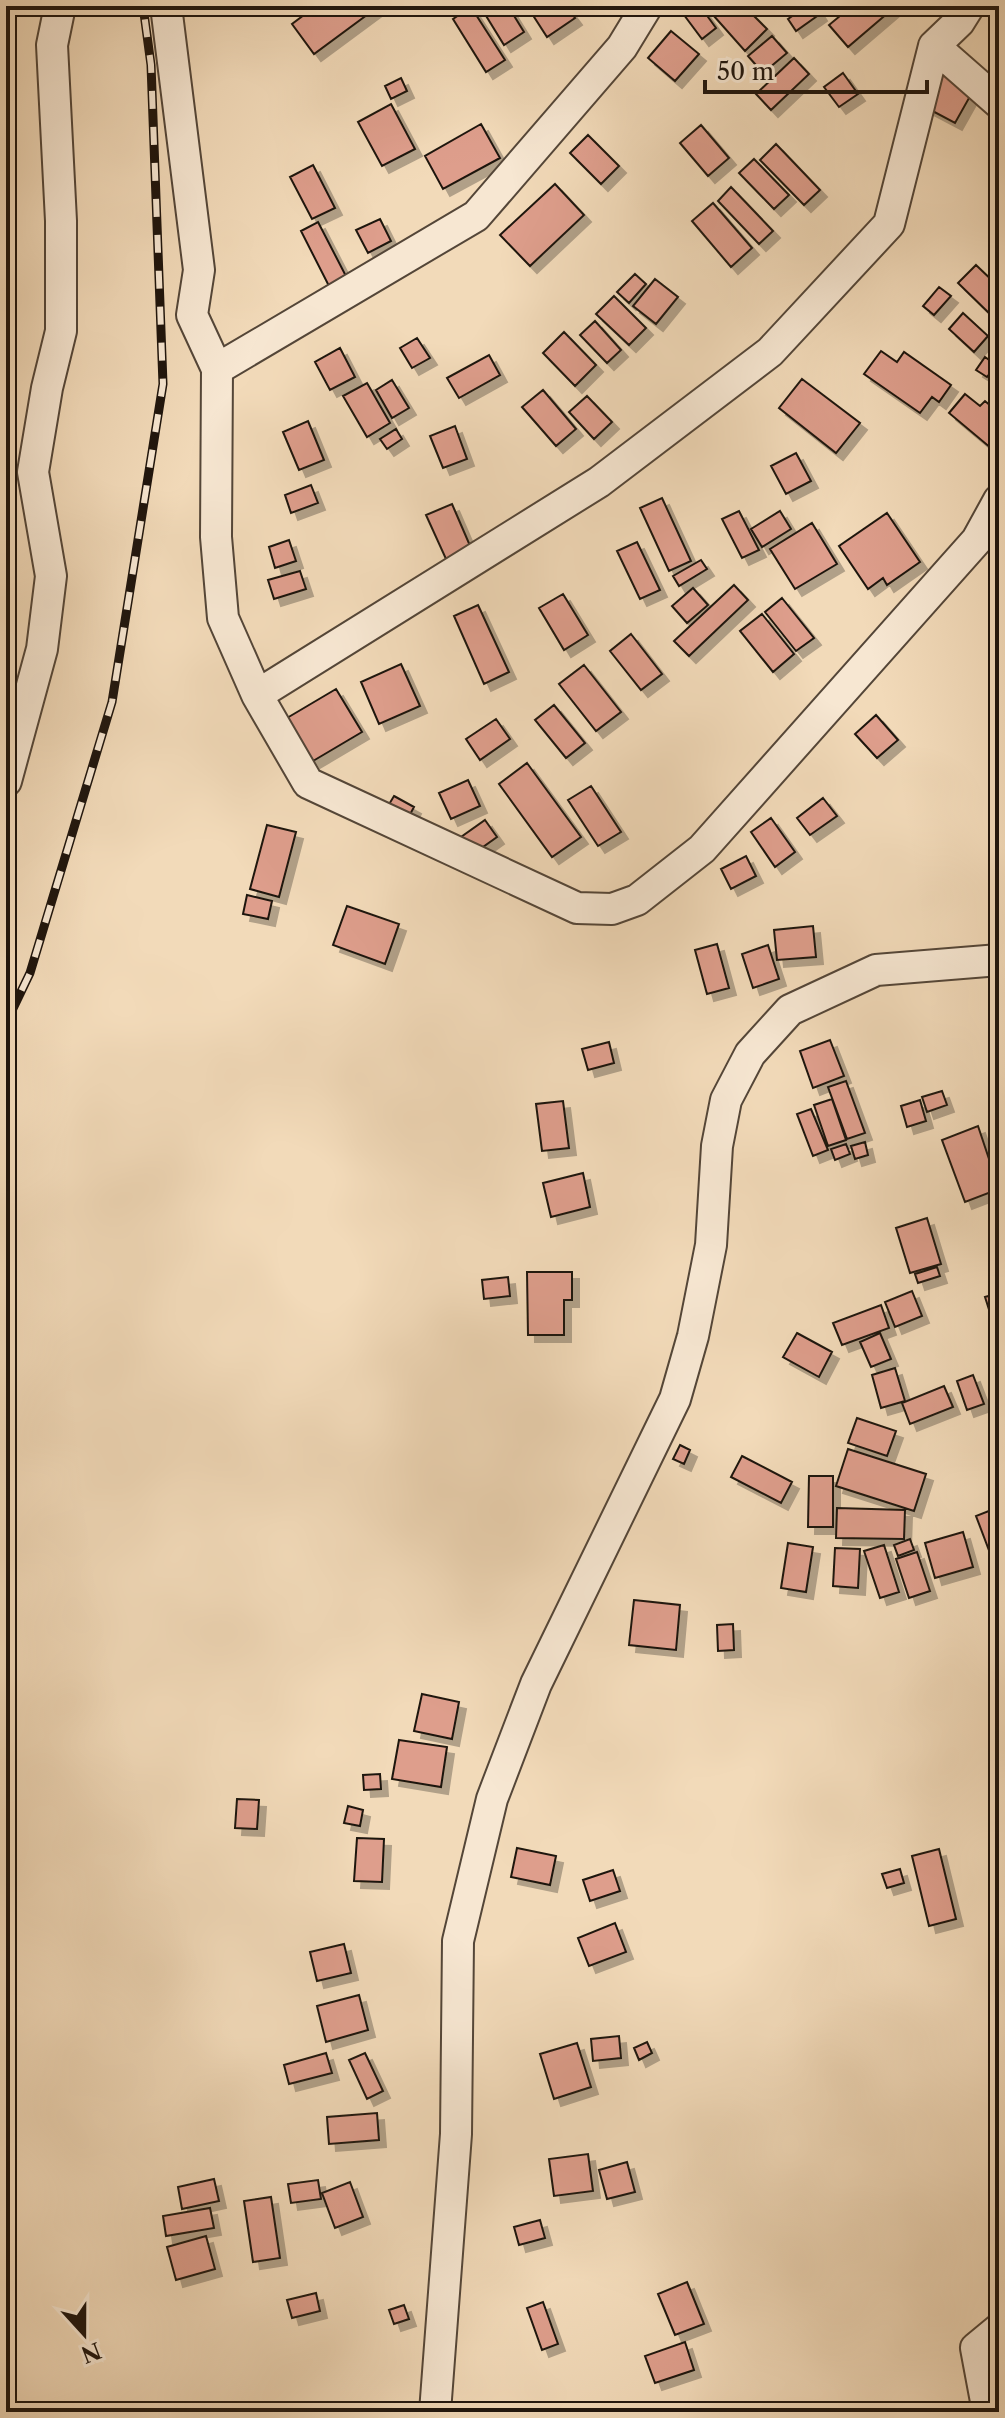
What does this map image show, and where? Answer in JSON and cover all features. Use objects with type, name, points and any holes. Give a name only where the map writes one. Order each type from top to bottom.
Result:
[{"type":"street","points":[[6,781],[42,649],[51,576],[33,472],[47,388],[61,331],[61,221],[52,45],[60,6]]},
{"type":"street","points":[[166,6],[176,63],[199,270],[192,315],[217,369],[216,537],[223,618],[257,695],[308,783],[577,908],[612,909],[637,900],[702,849],[977,540],[999,500]]},
{"type":"street","points":[[217,369],[476,216],[622,47],[647,6]]},
{"type":"street","points":[[257,695],[599,482],[770,352],[889,224],[934,46],[959,22],[969,6]]},
{"type":"street","points":[[934,46],[999,103]]},
{"type":"street","points":[[435,2412],[456,2134],[458,1941],[492,1799],[536,1684],[675,1399],[693,1336],[711,1245],[717,1146],[726,1100],[750,1054],[790,1010],[876,970],[999,960]]},
{"type":"street","points":[[988,2412],[976,2348],[999,2329]]},
{"type":"building","points":[[316,6],[379,6],[314,54],[292,24]]},
{"type":"building","points":[[480,6],[508,6],[524,32],[504,45]]},
{"type":"building","points":[[527,6],[566,6],[575,18],[547,37]]},
{"type":"building","points":[[695,6],[700,6],[716,28],[702,39],[684,15]]},
{"type":"building","points":[[705,6],[744,6],[767,29],[745,51]]},
{"type":"building","points":[[807,6],[815,6],[820,14],[796,31],[788,19]]},
{"type":"building","points":[[852,6],[896,6],[848,47],[829,25]]},
{"type":"building","points":[[471,7],[505,60],[486,72],[453,19]]},
{"type":"building","points":[[671,31],[699,54],[675,81],[648,58]]},
{"type":"building","points":[[772,36],[787,53],[763,73],[748,56]]},
{"type":"building","points":[[794,58],[809,74],[771,110],[756,94]]},
{"type":"building","points":[[843,73],[858,94],[839,107],[824,87]]},
{"type":"building","points":[[943,74],[973,91],[955,123],[925,107]]},
{"type":"building","points":[[401,78],[407,91],[391,99],[385,86]]},
{"type":"building","points":[[391,104],[415,149],[382,166],[358,122]]},
{"type":"building","points":[[481,124],[500,158],[443,189],[425,156]]},
{"type":"building","points":[[701,125],[729,158],[708,176],[680,143]]},
{"type":"building","points":[[588,135],[619,166],[601,184],[570,153]]},
{"type":"building","points":[[776,144],[820,190],[804,205],[760,160]]},
{"type":"building","points":[[754,159],[789,195],[774,209],[739,173]]},
{"type":"building","points":[[313,165],[335,208],[312,219],[290,177]]},
{"type":"building","points":[[555,184],[584,215],[530,266],[500,235]]},
{"type":"building","points":[[731,187],[773,231],[759,244],[718,201]]},
{"type":"building","points":[[713,203],[752,248],[731,267],[692,221]]},
{"type":"building","points":[[380,219],[391,241],[368,253],[356,230]]},
{"type":"building","points":[[318,222],[348,280],[330,288],[301,231]]},
{"type":"building","points":[[976,265],[999,287],[999,307],[991,315],[958,283]]},
{"type":"building","points":[[635,274],[646,284],[629,303],[617,292]]},
{"type":"building","points":[[655,279],[678,297],[656,324],[633,306]]},
{"type":"building","points":[[939,287],[951,296],[934,315],[923,306]]},
{"type":"building","points":[[614,296],[646,328],[629,345],[596,314]]},
{"type":"building","points":[[963,313],[988,336],[974,352],[949,329]]},
{"type":"building","points":[[595,321],[621,350],[607,363],[580,335]]},
{"type":"building","points":[[564,332],[596,365],[575,386],[543,353]]},
{"type":"building","points":[[417,338],[430,358],[412,368],[400,348]]},
{"type":"building","points":[[340,348],[355,377],[330,390],[315,362]]},
{"type":"building","points":[[881,351],[897,362],[904,352],[951,385],[939,402],[932,397],[920,413],[864,374]]},
{"type":"building","points":[[489,355],[500,375],[459,398],[447,378]]},
{"type":"building","points":[[985,357],[996,365],[987,377],[976,370]]},
{"type":"building","points":[[802,379],[860,423],[836,453],[779,408]]},
{"type":"building","points":[[392,380],[409,408],[392,418],[376,390]]},
{"type":"building","points":[[367,383],[390,423],[367,437],[343,396]]},
{"type":"building","points":[[543,390],[576,429],[556,446],[522,407]]},
{"type":"building","points":[[965,394],[980,406],[985,401],[999,413],[998,454],[949,413]]},
{"type":"building","points":[[587,396],[612,422],[594,439],[569,412]]},
{"type":"building","points":[[308,421],[324,460],[299,470],[283,432]]},
{"type":"building","points":[[455,426],[467,459],[443,468],[430,436]]},
{"type":"building","points":[[396,429],[402,439],[387,449],[380,439]]},
{"type":"building","points":[[796,453],[811,481],[786,494],[771,466]]},
{"type":"building","points":[[311,485],[318,503],[291,513],[285,495]]},
{"type":"building","points":[[662,498],[691,561],[669,571],[640,508]]},
{"type":"building","points":[[452,504],[471,548],[446,559],[426,515]]},
{"type":"building","points":[[739,511],[759,550],[742,558],[722,519]]},
{"type":"building","points":[[780,511],[791,529],[762,547],[751,529]]},
{"type":"building","points":[[887,513],[920,562],[887,585],[883,578],[868,589],[839,546]]},
{"type":"building","points":[[812,523],[837,564],[795,589],[770,549]]},
{"type":"building","points":[[289,540],[296,561],[275,568],[269,547]]},
{"type":"building","points":[[637,542],[660,590],[640,599],[617,551]]},
{"type":"building","points":[[701,560],[707,569],[679,586],[673,576]]},
{"type":"building","points":[[300,571],[306,589],[274,599],[268,580]]},
{"type":"building","points":[[734,585],[748,600],[689,656],[674,641]]},
{"type":"building","points":[[693,588],[708,605],[687,623],[672,606]]},
{"type":"building","points":[[563,594],[588,635],[564,650],[539,608]]},
{"type":"building","points":[[782,598],[814,638],[796,651],[765,612]]},
{"type":"building","points":[[478,605],[509,672],[484,684],[454,616]]},
{"type":"building","points":[[762,614],[794,654],[773,672],[740,631]]},
{"type":"building","points":[[631,634],[662,674],[641,690],[610,651]]},
{"type":"building","points":[[401,664],[420,706],[379,724],[361,682]]},
{"type":"building","points":[[584,665],[621,712],[596,731],[559,684]]},
{"type":"building","points":[[336,689],[362,732],[313,761],[287,718]]},
{"type":"building","points":[[554,705],[585,743],[566,758],[535,720]]},
{"type":"building","points":[[876,715],[898,740],[877,758],[855,734]]},
{"type":"building","points":[[496,719],[510,739],[480,760],[466,739]]},
{"type":"building","points":[[527,763],[581,837],[552,857],[499,784]]},
{"type":"building","points":[[468,780],[480,806],[451,819],[439,793]]},
{"type":"building","points":[[591,786],[621,832],[598,846],[568,800]]},
{"type":"building","points":[[394,796],[414,807],[406,822],[385,811]]},
{"type":"building","points":[[823,798],[837,816],[810,835],[797,818]]},
{"type":"building","points":[[771,818],[795,852],[775,867],[751,832]]},
{"type":"building","points":[[485,820],[497,837],[473,854],[461,837]]},
{"type":"building","points":[[267,825],[296,832],[279,897],[250,889]]},
{"type":"building","points":[[746,856],[756,876],[731,889],[721,869]]},
{"type":"building","points":[[247,895],[272,901],[268,919],[243,914]]},
{"type":"building","points":[[347,906],[399,924],[385,964],[333,945]]},
{"type":"building","points":[[813,926],[816,957],[777,960],[774,930]]},
{"type":"building","points":[[717,944],[729,988],[707,994],[695,950]]},
{"type":"building","points":[[768,945],[779,979],[753,988],[742,954]]},
{"type":"building","points":[[830,1040],[844,1076],[813,1088],[800,1051]]},
{"type":"building","points":[[609,1042],[614,1063],[588,1070],[582,1049]]},
{"type":"building","points":[[846,1081],[865,1133],[847,1139],[828,1087]]},
{"type":"building","points":[[942,1091],[947,1105],[927,1112],[922,1097]]},
{"type":"building","points":[[832,1099],[846,1140],[828,1146],[814,1105]]},
{"type":"building","points":[[920,1100],[926,1121],[907,1127],[901,1106]]},
{"type":"building","points":[[563,1101],[569,1148],[542,1151],[536,1104]]},
{"type":"building","points":[[811,1109],[828,1150],[813,1156],[797,1114]]},
{"type":"building","points":[[978,1126],[999,1189],[965,1202],[942,1140]]},
{"type":"building","points":[[865,1142],[868,1155],[855,1159],[851,1146]]},
{"type":"building","points":[[846,1144],[850,1154],[835,1160],[831,1149]]},
{"type":"building","points":[[583,1173],[590,1207],[551,1217],[543,1183]]},
{"type":"building","points":[[927,1218],[941,1264],[910,1273],[896,1228]]},
{"type":"building","points":[[937,1267],[940,1276],[918,1283],[915,1274]]},
{"type":"building","points":[[527,1272],[572,1272],[572,1300],[564,1300],[564,1335],[528,1335]]},
{"type":"building","points":[[508,1277],[510,1296],[484,1299],[482,1280]]},
{"type":"building","points":[[912,1291],[922,1316],[895,1327],[885,1302]]},
{"type":"building","points":[[999,1293],[999,1317],[992,1319],[985,1297]]},
{"type":"building","points":[[881,1305],[889,1328],[842,1345],[833,1323]]},
{"type":"building","points":[[797,1333],[832,1352],[819,1377],[783,1357]]},
{"type":"building","points":[[880,1333],[891,1359],[871,1367],[860,1342]]},
{"type":"building","points":[[895,1368],[905,1401],[881,1408],[872,1375]]},
{"type":"building","points":[[973,1375],[984,1404],[967,1410],[957,1381]]},
{"type":"building","points":[[944,1386],[953,1407],[910,1424],[902,1403]]},
{"type":"building","points":[[857,1418],[896,1431],[887,1456],[848,1443]]},
{"type":"building","points":[[680,1445],[690,1450],[684,1464],[673,1459]]},
{"type":"building","points":[[848,1449],[926,1474],[914,1511],[836,1486]]},
{"type":"building","points":[[742,1456],[792,1482],[781,1503],[731,1477]]},
{"type":"building","points":[[809,1476],[833,1476],[833,1527],[808,1527]]},
{"type":"building","points":[[999,1507],[999,1550],[990,1553],[976,1516]]},
{"type":"building","points":[[837,1508],[905,1510],[904,1539],[836,1538]]},
{"type":"building","points":[[963,1532],[973,1567],[935,1578],[925,1543]]},
{"type":"building","points":[[910,1539],[914,1550],[898,1556],[894,1545]]},
{"type":"building","points":[[788,1543],[813,1547],[806,1592],[781,1588]]},
{"type":"building","points":[[884,1545],[899,1592],[880,1598],[864,1551]]},
{"type":"building","points":[[835,1548],[860,1549],[858,1588],[833,1586]]},
{"type":"building","points":[[917,1552],[930,1591],[909,1598],[896,1559]]},
{"type":"building","points":[[634,1600],[680,1605],[676,1650],[629,1645]]},
{"type":"building","points":[[733,1624],[734,1650],[718,1651],[717,1625]]},
{"type":"building","points":[[422,1694],[459,1702],[452,1739],[414,1731]]},
{"type":"building","points":[[399,1740],[447,1747],[441,1787],[392,1779]]},
{"type":"building","points":[[380,1774],[381,1789],[364,1790],[363,1775]]},
{"type":"building","points":[[237,1799],[259,1800],[257,1829],[235,1828]]},
{"type":"building","points":[[348,1806],[363,1810],[360,1826],[344,1823]]},
{"type":"building","points":[[357,1838],[384,1839],[382,1882],[354,1881]]},
{"type":"building","points":[[517,1848],[556,1856],[550,1885],[511,1877]]},
{"type":"building","points":[[939,1849],[956,1919],[929,1926],[912,1856]]},
{"type":"building","points":[[900,1869],[904,1883],[887,1888],[882,1874]]},
{"type":"building","points":[[613,1870],[620,1891],[590,1901],[583,1880]]},
{"type":"building","points":[[615,1923],[626,1952],[589,1966],[578,1938]]},
{"type":"building","points":[[344,1944],[351,1973],[317,1981],[310,1952]]},
{"type":"building","points":[[359,1995],[368,2030],[326,2042],[317,2006]]},
{"type":"building","points":[[619,2036],[621,2058],[593,2061],[591,2039]]},
{"type":"building","points":[[647,2042],[652,2053],[639,2060],[634,2048]]},
{"type":"building","points":[[577,2043],[591,2087],[554,2099],[540,2054]]},
{"type":"building","points":[[326,2053],[332,2073],[289,2084],[284,2065]]},
{"type":"building","points":[[365,2053],[383,2091],[367,2099],[349,2060]]},
{"type":"building","points":[[377,2113],[379,2140],[329,2144],[327,2117]]},
{"type":"building","points":[[588,2154],[593,2191],[554,2196],[549,2159]]},
{"type":"building","points":[[627,2162],[635,2192],[607,2199],[599,2170]]},
{"type":"building","points":[[214,2179],[219,2201],[182,2209],[178,2187]]},
{"type":"building","points":[[318,2180],[321,2199],[291,2203],[288,2184]]},
{"type":"building","points":[[350,2182],[363,2217],[335,2228],[322,2193]]},
{"type":"building","points":[[271,2197],[280,2258],[253,2262],[244,2201]]},
{"type":"building","points":[[210,2208],[214,2228],[166,2236],[163,2216]]},
{"type":"building","points":[[540,2220],[545,2238],[519,2245],[514,2227]]},
{"type":"building","points":[[206,2236],[215,2269],[176,2280],[167,2247]]},
{"type":"building","points":[[687,2282],[704,2324],[675,2335],[658,2294]]},
{"type":"building","points":[[316,2293],[320,2311],[292,2318],[287,2300]]},
{"type":"building","points":[[543,2302],[558,2344],[542,2350],[527,2308]]},
{"type":"building","points":[[404,2305],[409,2319],[394,2324],[389,2310]]},
{"type":"building","points":[[685,2342],[694,2370],[655,2383],[645,2356]]},
{"type":"railway","points":[[6,1023],[30,973],[112,702],[163,384],[151,65],[143,6]]}]
